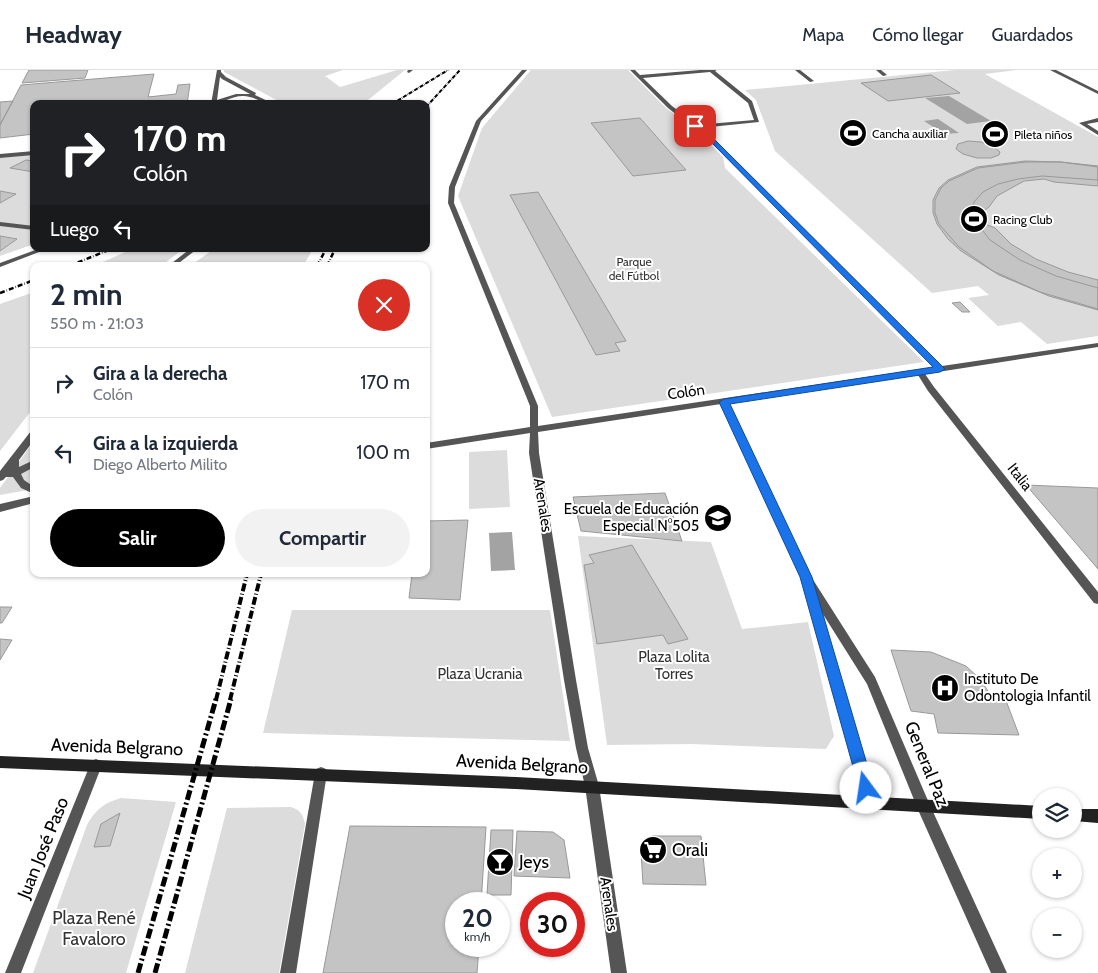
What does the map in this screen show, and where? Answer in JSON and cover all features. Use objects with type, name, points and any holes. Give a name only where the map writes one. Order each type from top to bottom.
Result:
[{"type":"main road","name":"Avenida Belgrano","points":[[0,762],[321,773],[592,786],[1032,813]]},
{"type":"main road","points":[[1082,815],[1098,816]]},
{"type":"street","name":"Arenales","points":[[525,70],[478,121],[450,195],[451,203],[534,406],[534,452],[582,748],[592,786],[619,973]]},
{"type":"street","points":[[632,70],[670,107],[712,140],[940,369]]},
{"type":"street","points":[[695,126],[757,121],[750,102],[711,70]]},
{"type":"street","points":[[639,77],[715,70]]},
{"type":"street","points":[[797,70],[812,81]]},
{"type":"street","points":[[878,70],[885,75]]},
{"type":"street","points":[[1052,70],[1098,93]]},
{"type":"street","points":[[219,71],[224,78],[265,100]]},
{"type":"street","points":[[215,100],[219,71]]},
{"type":"street","points":[[223,100],[232,96],[258,96]]},
{"type":"street","points":[[1098,120],[1082,123],[1098,133]]},
{"type":"street","points":[[0,156],[30,153]]},
{"type":"street","points":[[0,224],[30,228]]},
{"type":"street","points":[[0,265],[36,252]]},
{"type":"street","points":[[176,262],[190,252]]},
{"type":"street","name":"Colón","points":[[430,445],[1098,346]]},
{"type":"street","name":"Italia","points":[[920,372],[931,389],[1098,600]]},
{"type":"street","name":"General Paz","points":[[724,402],[806,577],[871,681],[924,807],[999,973]]},
{"type":"street","points":[[0,479],[30,438]]},
{"type":"street","points":[[14,460],[14,473],[18,482],[30,490]]},
{"type":"street","points":[[0,479],[30,465]]},
{"type":"street","points":[[0,508],[30,500]]},
{"type":"street","name":"General Paz","points":[[806,577],[870,804]]},
{"type":"street","name":"Juan José Paso","points":[[13,973],[96,765]]},
{"type":"street","points":[[288,973],[321,773]]},
{"type":"green space","points":[[224,70],[343,70],[325,76],[340,87],[397,70],[405,70],[368,100],[276,100],[224,72]]},
{"type":"green space","name":"Parque del Fútbol","points":[[531,70],[628,70],[665,107],[704,138],[723,157],[725,168],[924,362],[552,417],[458,196],[482,128]]},
{"type":"green space","name":"Racing Club","points":[[955,70],[1017,70],[985,74],[1098,137],[1098,336],[1047,344],[1021,322],[998,326],[968,298],[989,295],[978,286],[932,293],[775,151],[756,100],[745,90]]},
{"type":"green space","points":[[30,155],[30,245],[0,256],[0,158]]},
{"type":"green space","points":[[125,252],[179,252],[166,262],[103,262]]},
{"type":"green space","points":[[210,252],[311,252],[305,262],[196,262]]},
{"type":"green space","points":[[30,293],[30,412],[0,451],[0,304]]},
{"type":"green space","points":[[30,447],[30,490],[0,495],[0,488]]},
{"type":"green space","points":[[507,450],[510,507],[469,509],[469,452]]},
{"type":"green space","name":"Plaza Lolita Torres","points":[[578,536],[711,542],[742,629],[808,622],[834,736],[826,749],[691,744],[607,745]]},
{"type":"green space","name":"Plaza Ucrania","points":[[292,610],[550,610],[570,741],[263,733]]},
{"type":"green space","name":"Plaza René Favaloro","points":[[121,798],[176,802],[126,973],[33,973],[87,825],[101,807]]},
{"type":"green space","points":[[291,807],[301,813],[305,824],[279,973],[185,973],[227,808]]},
{"type":"shaded area","points":[[949,96],[991,121],[967,124],[925,98]]},
{"type":"shaded area","points":[[938,119],[959,133],[944,134],[924,121]]},
{"type":"shaded area","points":[[512,532],[515,570],[491,571],[489,533]]},
{"type":"building","points":[[29,70],[88,70],[85,78],[22,83]]},
{"type":"building","points":[[154,74],[148,97],[176,94],[178,85],[190,84],[188,100],[30,100],[30,134],[0,138],[0,125],[21,85]]},
{"type":"building","points":[[931,75],[960,93],[888,101],[861,83]]},
{"type":"building","points":[[13,101],[0,125],[0,102]]},
{"type":"building","points":[[640,118],[686,170],[633,176],[591,123]]},
{"type":"building","points":[[968,141],[981,142],[994,147],[1000,152],[999,155],[991,158],[977,158],[963,154],[956,149],[958,144]]},
{"type":"building","points":[[26,160],[30,160],[30,171],[10,168]]},
{"type":"building","points":[[1025,161],[1098,166],[1098,180],[1042,176],[998,184],[983,192],[974,202],[973,212],[976,222],[990,240],[1020,260],[1056,276],[1098,288],[1098,310],[1049,296],[999,275],[961,251],[948,239],[937,224],[933,213],[933,200],[939,188],[948,180],[977,167]]},
{"type":"building","points":[[1026,162],[1061,162],[1098,167],[1098,186],[1054,182],[1044,179],[1024,181],[997,196],[989,207],[981,213],[985,224],[995,228],[1011,244],[1036,259],[1068,272],[1098,280],[1098,309],[1040,292],[993,271],[959,247],[939,224],[935,213],[935,200],[941,188],[949,181],[978,168]]},
{"type":"building","points":[[0,191],[16,194],[0,203]]},
{"type":"building","points":[[538,192],[626,341],[615,343],[620,351],[596,355],[510,195]]},
{"type":"building","points":[[0,236],[17,239],[0,251]]},
{"type":"building","points":[[960,302],[970,312],[962,312],[952,303]]},
{"type":"building","points":[[1026,485],[1098,488],[1098,569]]},
{"type":"building","points":[[665,493],[682,541],[581,531],[573,497]]},
{"type":"building","points":[[468,520],[460,600],[409,598],[412,577],[430,577],[430,521]]},
{"type":"building","points":[[632,545],[688,639],[668,644],[663,635],[597,644],[584,565],[594,563],[589,555]]},
{"type":"building","points":[[0,607],[12,607],[2,623],[0,623]]},
{"type":"building","points":[[0,639],[12,640],[0,660]]},
{"type":"building","name":"Instituto De Odontologia Infantil","points":[[891,650],[931,652],[966,666],[981,680],[991,696],[1005,698],[1019,735],[938,733],[934,714],[911,711]]},
{"type":"building","points":[[120,813],[110,846],[94,847],[101,824]]},
{"type":"building","points":[[350,826],[486,827],[482,892],[445,892],[445,957],[478,957],[477,973],[323,973]]},
{"type":"building","name":"Jeys","points":[[491,830],[513,830],[511,895],[510,892],[487,892]]},
{"type":"building","points":[[517,831],[553,832],[564,840],[570,878],[514,876]]},
{"type":"building","points":[[652,836],[701,836],[706,885],[643,884],[641,852]]},
{"type":"railway","points":[[399,100],[448,70]]},
{"type":"railway","points":[[430,103],[460,70]]},
{"type":"railway","points":[[79,262],[104,252]]},
{"type":"railway","points":[[319,262],[324,252]]},
{"type":"railway","points":[[329,262],[334,252]]},
{"type":"railway","points":[[0,293],[30,282]]},
{"type":"railway","points":[[216,700],[246,577]]},
{"type":"railway","points":[[230,700],[260,577]]},
{"type":"railway","points":[[138,973],[216,699]]},
{"type":"railway","points":[[155,973],[231,699]]},
{"type":"place","name":"Cancha auxiliar","points":[[853,133]]},
{"type":"place","name":"Pileta niños","points":[[995,134]]},
{"type":"place","name":"Racing Club","points":[[974,219]]},
{"type":"place","name":"Escuela de Educación Especial N°505","points":[[718,518]]},
{"type":"place","name":"Instituto De Odontologia Infantil","points":[[945,688]]},
{"type":"place","name":"Orali","points":[[653,850]]},
{"type":"place","name":"Jeys","points":[[500,862]]},
{"type":"route","points":[[695,126],[712,140],[940,369],[724,402],[806,577],[866,788]]}]
